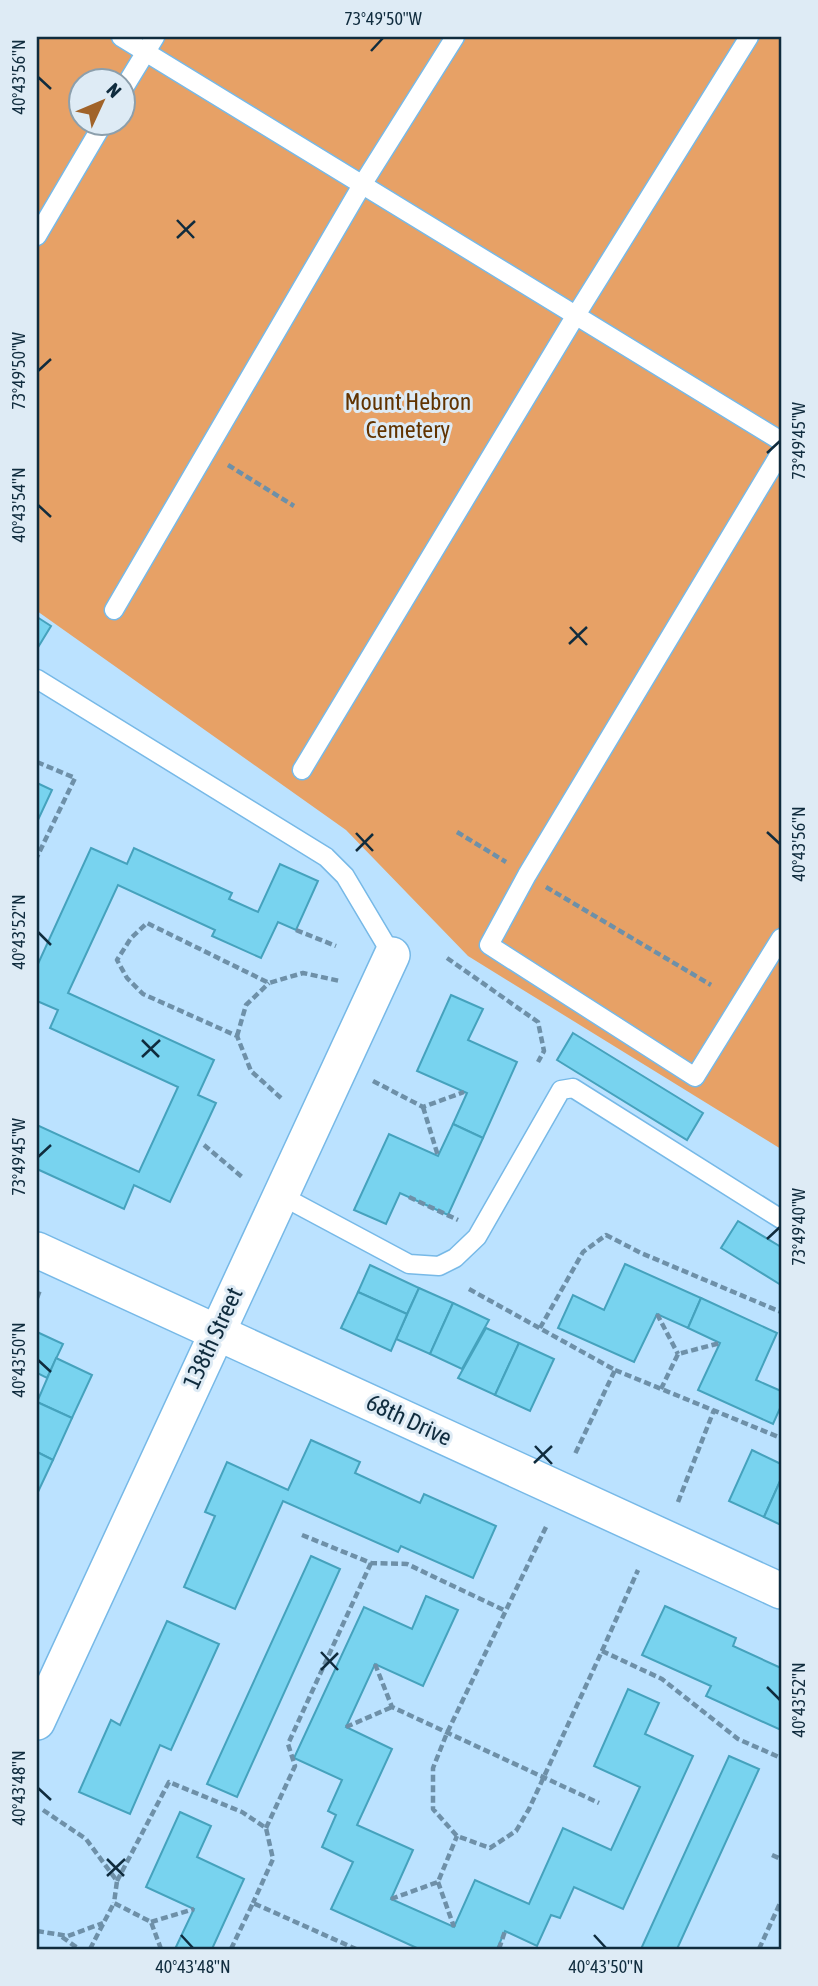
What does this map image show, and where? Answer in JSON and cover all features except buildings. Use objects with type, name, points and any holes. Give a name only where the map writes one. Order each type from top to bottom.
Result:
[{"type":"street","name":"138th Street","points":[[37,1722],[392,955]]},
{"type":"street","name":"68th Drive","points":[[37,1250],[781,1591]]},
{"type":"lane","points":[[121,37],[151,44],[362,185],[781,441]]},
{"type":"lane","points":[[114,610],[362,185],[455,37]]},
{"type":"lane","points":[[302,770],[576,315],[749,37]]},
{"type":"lane","points":[[136,68],[151,44]]},
{"type":"lane","points":[[37,236],[96,136]]},
{"type":"lane","points":[[781,452],[527,875],[489,945],[695,1077],[781,938]]},
{"type":"lane","points":[[37,679],[326,857],[345,876],[392,955]]},
{"type":"lane","points":[[280,1195],[409,1264],[439,1266],[455,1258],[477,1237],[561,1090],[573,1087],[781,1219]]},
{"type":"path","points":[[206,452],[294,506]]},
{"type":"path","points":[[37,762],[75,778],[37,857]]},
{"type":"path","points":[[457,832],[711,985]]},
{"type":"path","points":[[237,1036],[143,994],[127,978],[117,960],[131,938],[147,923],[269,983]]},
{"type":"path","points":[[296,930],[336,946]]},
{"type":"path","points":[[447,958],[538,1023],[544,1051],[538,1062]]},
{"type":"path","points":[[282,1098],[251,1071],[237,1036],[246,1005],[269,983],[303,973],[340,981]]},
{"type":"path","points":[[373,1082],[423,1107],[438,1156]]},
{"type":"path","points":[[423,1107],[464,1092]]},
{"type":"path","points":[[204,1146],[242,1177]]},
{"type":"path","points":[[409,1198],[461,1222],[459,1226]]},
{"type":"path","points":[[540,1328],[583,1252],[606,1236],[781,1312]]},
{"type":"path","points":[[469,1289],[615,1370],[781,1438]]},
{"type":"path","points":[[37,1298],[40,1290]]},
{"type":"path","points":[[657,1314],[678,1354]]},
{"type":"path","points":[[661,1389],[678,1354],[720,1343]]},
{"type":"path","points":[[575,1454],[615,1370]]},
{"type":"path","points":[[678,1502],[714,1410]]},
{"type":"path","points":[[546,1527],[447,1733],[433,1768],[433,1809],[457,1836],[490,1848],[516,1831],[545,1778],[638,1570]]},
{"type":"path","points":[[302,1535],[372,1563],[407,1564],[506,1611]]},
{"type":"path","points":[[231,1949],[273,1859],[266,1828],[295,1766],[288,1744],[372,1563]]},
{"type":"path","points":[[602,1651],[662,1679],[738,1739],[781,1759]]},
{"type":"path","points":[[375,1664],[392,1707],[599,1803]]},
{"type":"path","points":[[346,1727],[392,1707]]},
{"type":"path","points":[[90,1949],[114,1903],[117,1881],[169,1782],[242,1812],[266,1828]]},
{"type":"path","points":[[43,1810],[86,1839],[117,1881]]},
{"type":"path","points":[[454,1927],[438,1882],[457,1836]]},
{"type":"path","points":[[772,1856],[781,1860]]},
{"type":"path","points":[[391,1899],[438,1882]]},
{"type":"path","points":[[759,1949],[781,1901]]},
{"type":"path","points":[[253,1902],[356,1949]]},
{"type":"path","points":[[114,1903],[151,1922],[161,1949]]},
{"type":"path","points":[[151,1922],[194,1909]]},
{"type":"path","points":[[37,1931],[68,1936],[104,1922]]},
{"type":"path","points":[[499,1949],[505,1931]]},
{"type":"path","points":[[59,1935],[79,1949]]},
{"type":"green space","name":"Mount Hebron Cemetery","points":[[37,37],[781,37],[781,1149],[468,956],[346,830],[37,611]]}]
